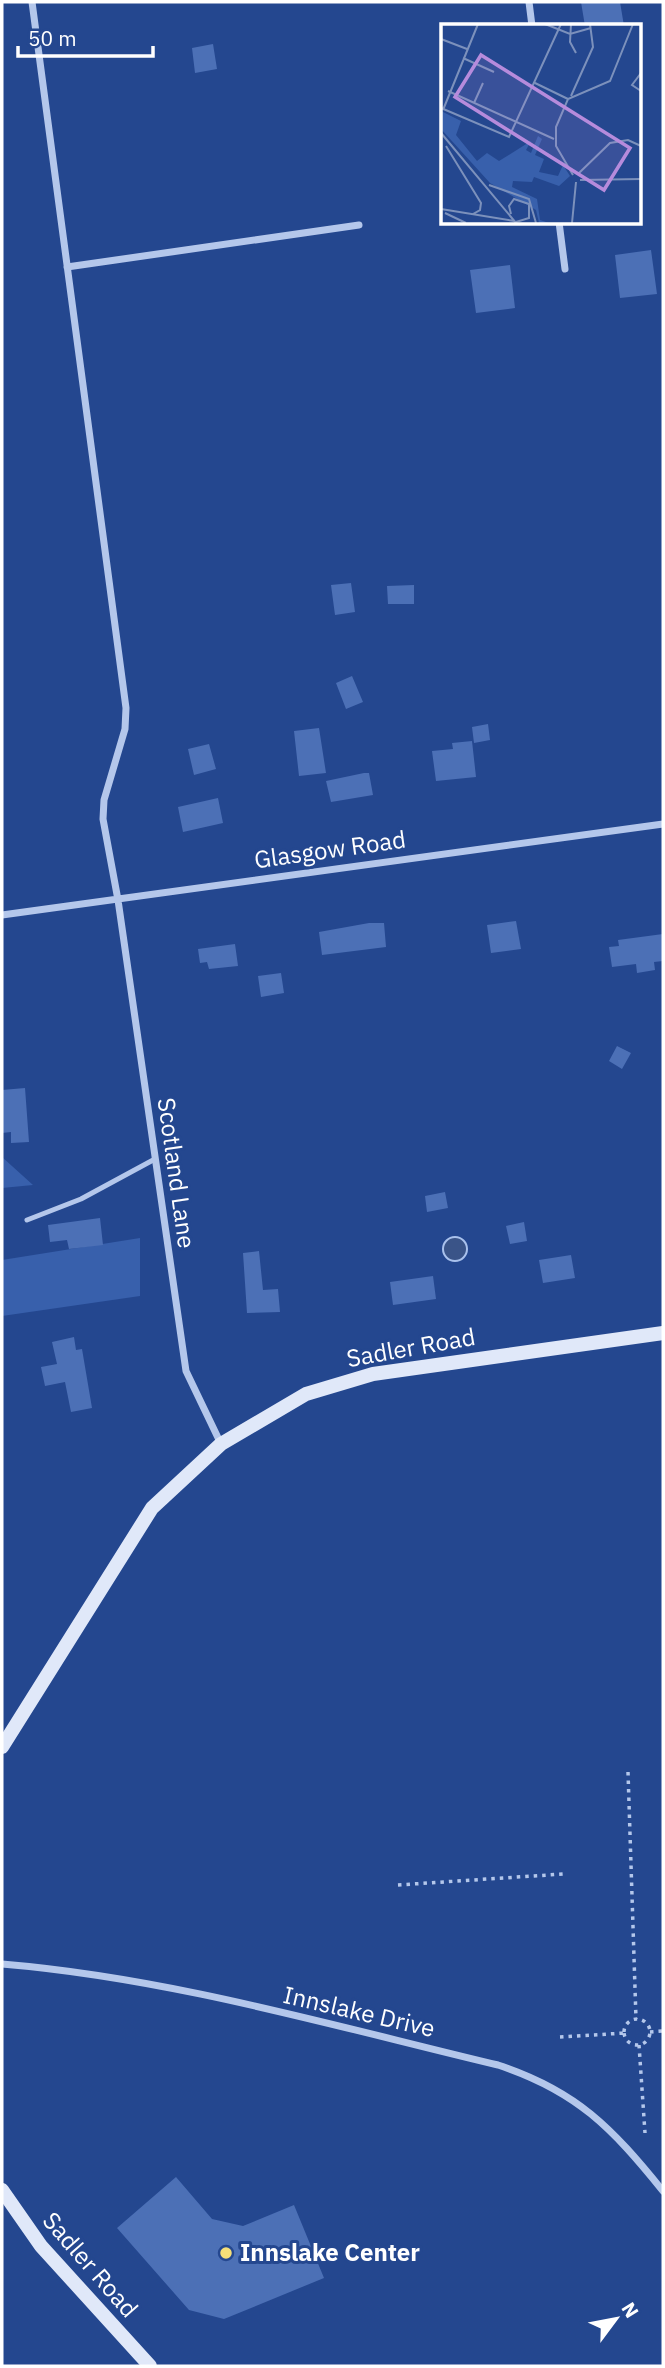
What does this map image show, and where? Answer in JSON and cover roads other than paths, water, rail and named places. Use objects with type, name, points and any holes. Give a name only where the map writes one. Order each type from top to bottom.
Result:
[{"type":"street","name":"Scotland Lane","points":[[32,2],[126,708],[125,729],[104,800],[103,819],[118,900],[186,1371],[220,1444]]},
{"type":"street","points":[[529,2],[532,24]]},
{"type":"street","points":[[559,224],[565,269]]},
{"type":"street","points":[[67,267],[359,225]]},
{"type":"street","name":"Glasgow Road","points":[[2,915],[663,824]]},
{"type":"street","name":"Sadler Road","points":[[2,1747],[152,1508],[220,1444],[306,1394],[373,1374],[663,1333]]},
{"type":"street","name":"Innslake Drive","points":[[2,1964],[71,1970],[166,1986],[498,2065],[532,2076],[579,2103],[608,2127],[663,2191]]},
{"type":"street","name":"Sadler Road","points":[[2,2190],[41,2246],[149,2366]]},
{"type":"lane","points":[[27,1220],[81,1199],[155,1159]]},
{"type":"place","name":"Innslake Center","points":[[226,2253]]}]
